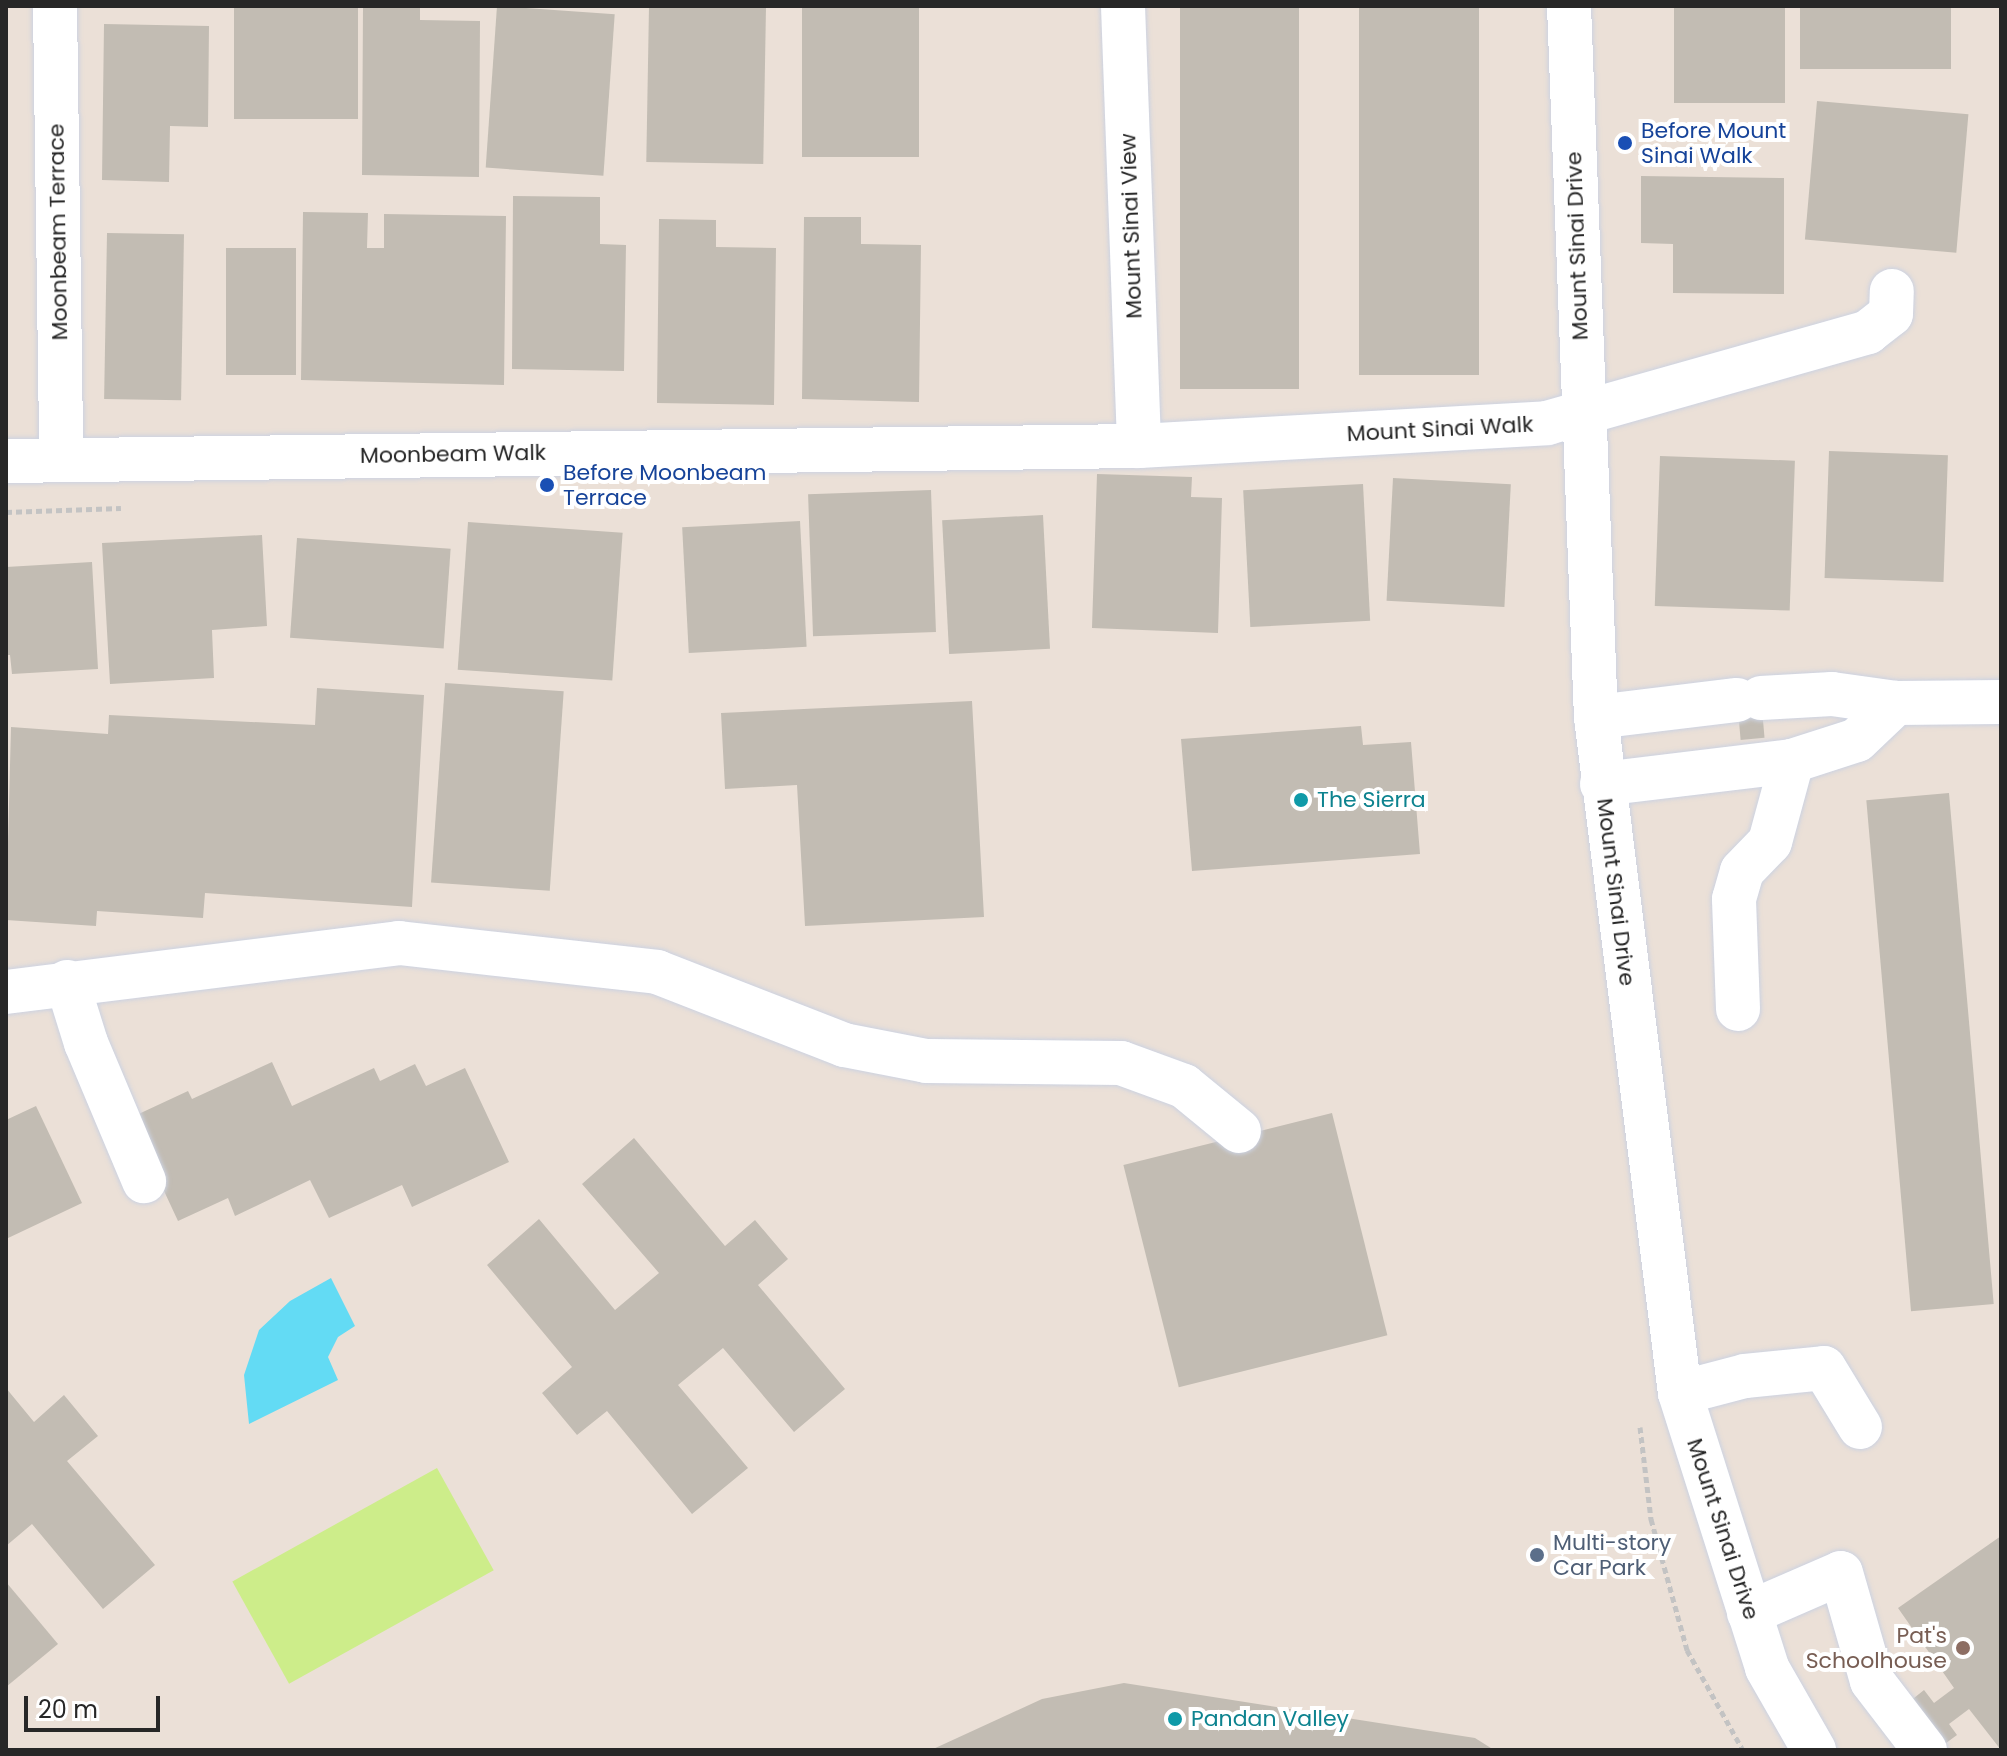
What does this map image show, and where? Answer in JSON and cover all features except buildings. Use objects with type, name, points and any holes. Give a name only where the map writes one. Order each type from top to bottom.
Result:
[{"type":"street","name":"Moonbeam Terrace","points":[[55,6],[61,459]]},
{"type":"street","name":"Mount Sinai View","points":[[1123,6],[1139,446]]},
{"type":"street","name":"Mount Sinai Drive","points":[[1569,6],[1596,717],[1680,1393],[1767,1668],[1814,1750]]},
{"type":"street","name":"Mount Sinai Walk","points":[[1139,446],[1547,423],[1868,332],[1891,314],[1892,291]]},
{"type":"street","name":"Moonbeam Walk","points":[[6,461],[1139,446]]},
{"type":"street","points":[[1596,717],[1749,699],[1832,694],[1896,703],[2001,702]]},
{"type":"street","points":[[1602,784],[1792,761],[1857,740],[1896,703]]},
{"type":"street","points":[[1738,1009],[1734,899],[1742,871],[1770,842],[1792,761]]},
{"type":"street","points":[[6,992],[399,943],[657,972],[844,1045],[926,1061],[1121,1063],[1184,1086],[1239,1131]]},
{"type":"street","points":[[67,982],[86,1043],[144,1181]]},
{"type":"street","points":[[1680,1393],[1745,1376],[1824,1368],[1860,1427]]},
{"type":"street","points":[[1749,1613],[1841,1573],[1872,1681],[1925,1750]]},
{"type":"green space","points":[[437,1468],[494,1570],[289,1684],[232,1581]]},
{"type":"water","points":[[331,1278],[355,1326],[338,1337],[328,1357],[338,1380],[249,1424],[244,1375],[259,1330],[290,1301]]},
{"type":"place","name":"Before Mount Sinai Walk","points":[[1625,143]]},
{"type":"place","name":"Before Moonbeam Terrace","points":[[547,485]]},
{"type":"place","name":"The Sierra","points":[[1301,800]]},
{"type":"place","name":"Multi-story Car Park","points":[[1537,1555]]},
{"type":"place","name":"Pat's Schoolhouse","points":[[1963,1648]]},
{"type":"place","name":"Pandan Valley","points":[[1175,1719]]}]
